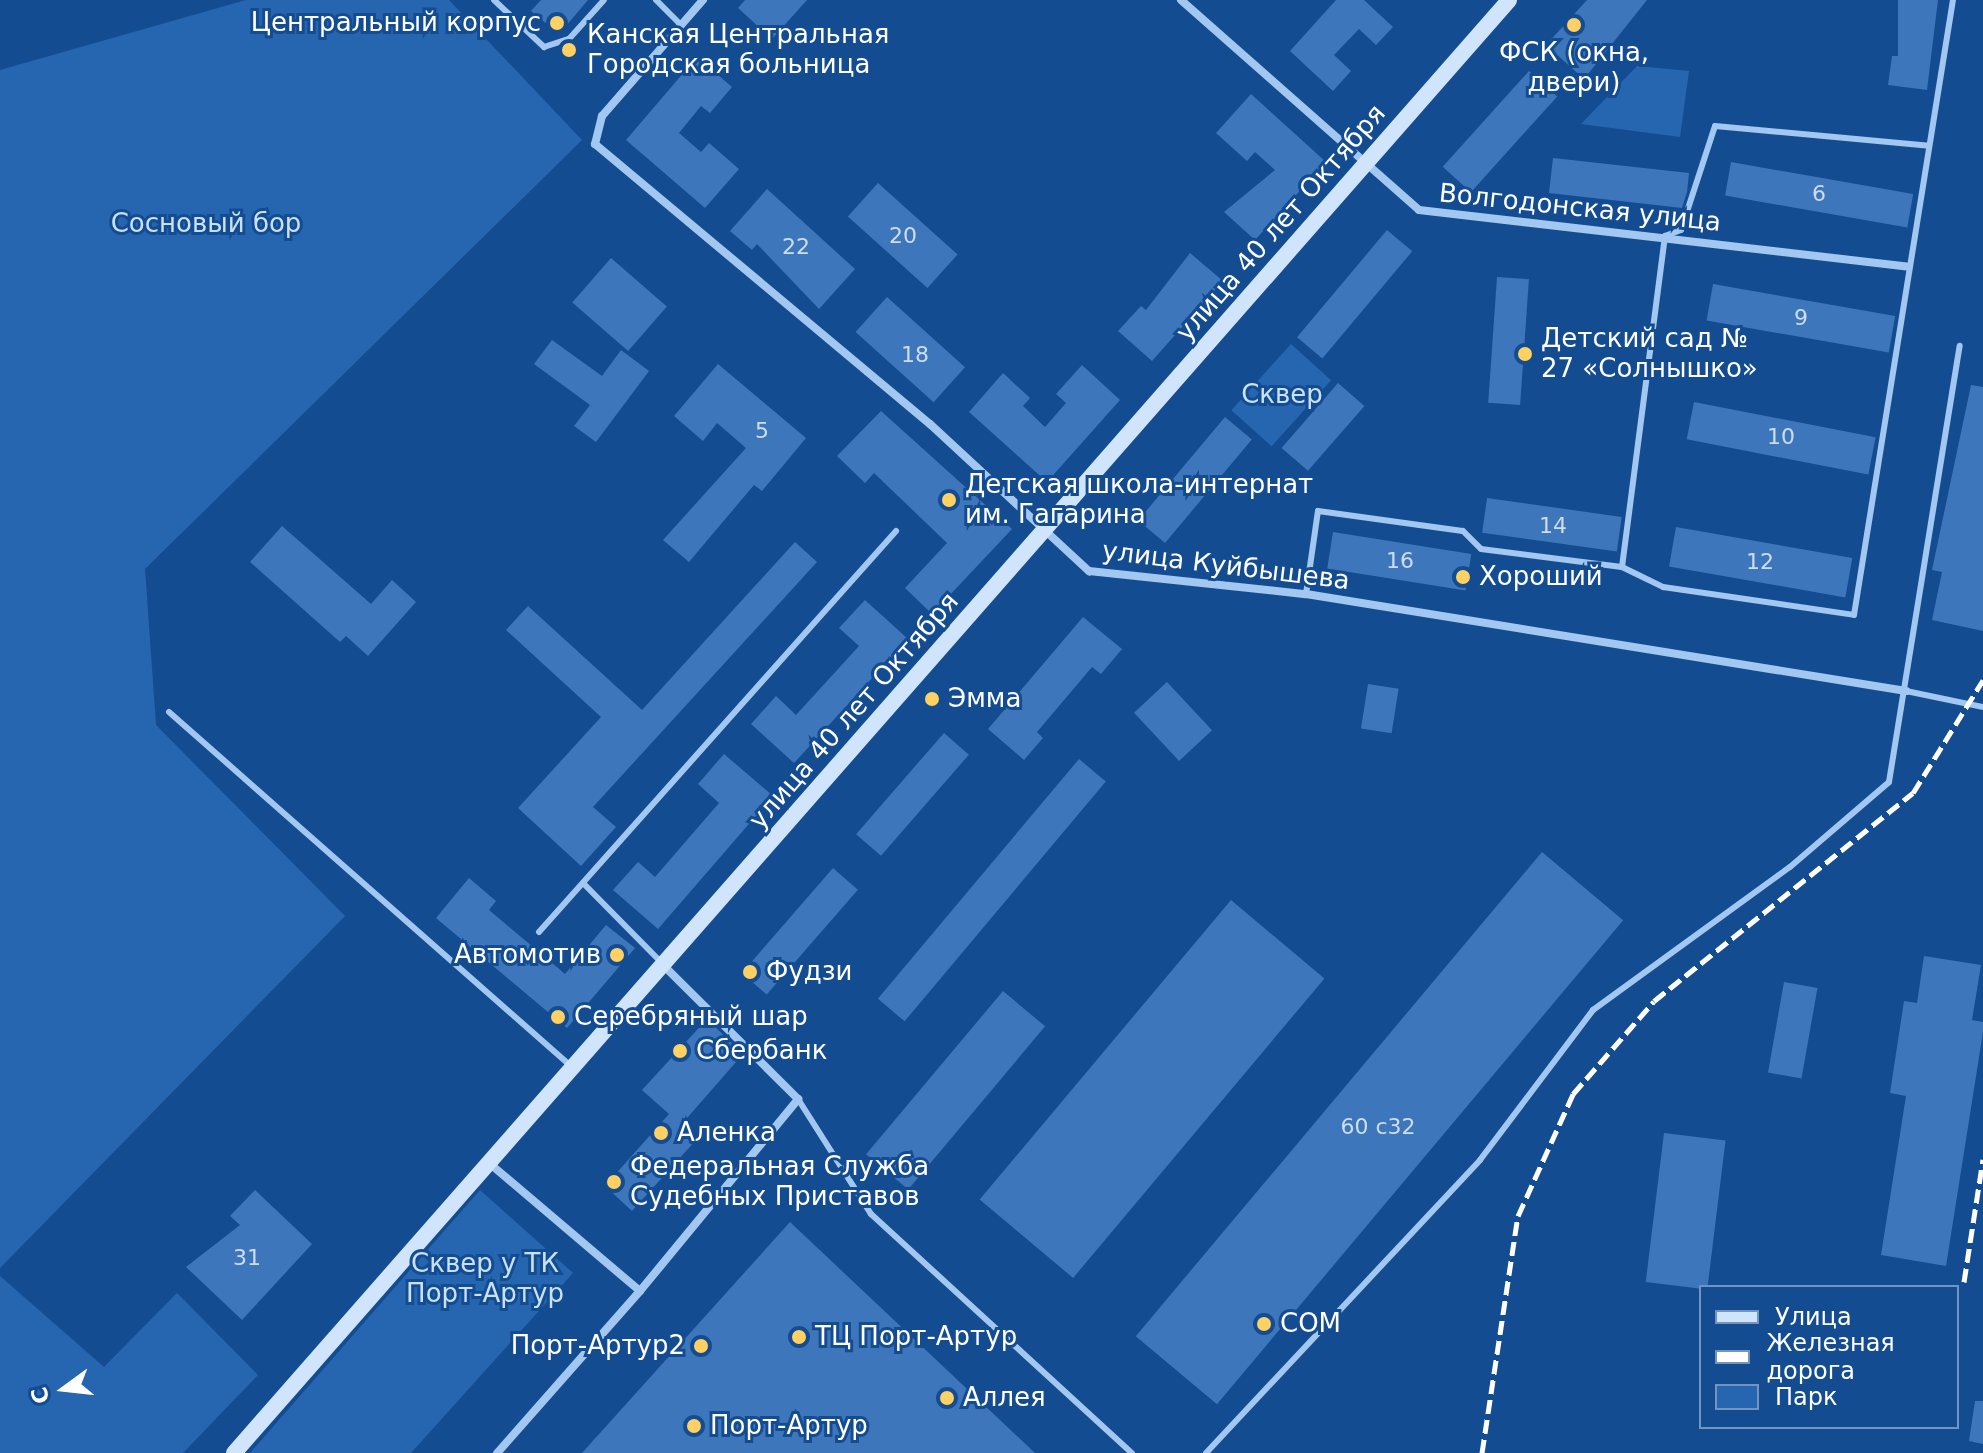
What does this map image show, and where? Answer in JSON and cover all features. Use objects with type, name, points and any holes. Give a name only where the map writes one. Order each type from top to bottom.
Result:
[{"type":"main road","name":"улица 40 лет Октября","points":[[234,1453],[1509,0]]},
{"type":"street","points":[[681,25],[703,0]]},
{"type":"street","name":"Волгодонская улица","points":[[1181,0],[1419,210],[1665,236],[1909,267]]},
{"type":"street","name":"улица Куйбышева","points":[[681,25],[602,116],[595,144],[930,424],[1089,571],[1306,594],[1906,691]]},
{"type":"street","points":[[497,1453],[640,1291],[798,1099],[663,964]]},
{"type":"street","points":[[489,1163],[640,1291]]},
{"type":"lane","points":[[494,0],[544,47],[569,39],[604,0]]},
{"type":"lane","points":[[656,0],[681,25]]},
{"type":"lane","points":[[1306,594],[1318,511],[1463,531],[1481,549],[1622,567],[1663,587],[1854,615],[1953,0]]},
{"type":"lane","points":[[1622,567],[1665,236],[1681,230],[1715,126],[1929,146]]},
{"type":"lane","points":[[1206,1453],[1480,1160],[1593,1010],[1790,867],[1889,782],[1960,346]]},
{"type":"lane","points":[[539,932],[896,531]]},
{"type":"lane","points":[[1906,691],[1983,707]]},
{"type":"lane","points":[[169,712],[572,1067]]},
{"type":"lane","points":[[584,884],[663,964]]},
{"type":"lane","points":[[798,1099],[871,1214],[1132,1453]]},
{"type":"green space","name":"Сосновый бор","points":[[246,0],[449,0],[582,140],[145,569],[156,725],[345,916],[0,1268],[0,70]]},
{"type":"green space","points":[[1637,66],[1689,71],[1680,137],[1581,124]]},
{"type":"green space","name":"Сквер","points":[[1291,344],[1331,380],[1272,446],[1231,410]]},
{"type":"green space","name":"Сквер у ТК Порт-Артур","points":[[480,1190],[573,1273],[411,1453],[250,1453]]},
{"type":"green space","points":[[0,1276],[104,1367],[177,1293],[258,1375],[183,1453],[0,1453]]},
{"type":"building","name":"Центральный корпус","points":[[541,0],[588,0],[559,34],[531,11]]},
{"type":"building","points":[[745,0],[807,0],[772,39],[738,8]]},
{"type":"building","points":[[1336,0],[1364,0],[1393,27],[1376,45],[1359,29],[1334,55],[1351,71],[1333,91],[1290,51]]},
{"type":"building","points":[[1587,0],[1647,0],[1584,79],[1546,45]]},
{"type":"building","points":[[1898,0],[1938,0],[1927,90],[1888,85],[1892,56],[1898,56]]},
{"type":"building","points":[[697,57],[732,87],[710,113],[701,106],[679,133],[701,152],[709,143],[739,169],[705,208],[626,140]]},
{"type":"building","points":[[1529,71],[1557,96],[1471,192],[1443,167]]},
{"type":"building","points":[[1251,94],[1326,162],[1255,240],[1224,212],[1275,170],[1255,152],[1247,161],[1216,133]]},
{"type":"building","points":[[1553,158],[1689,173],[1682,208],[1549,193]]},
{"type":"building","points":[[1731,162],[1913,194],[1907,228],[1725,195]]},
{"type":"building","points":[[878,183],[958,255],[927,288],[848,216]]},
{"type":"building","points":[[767,189],[855,269],[819,309],[757,244],[752,250],[730,231]]},
{"type":"building","points":[[1387,230],[1412,251],[1322,358],[1297,337]]},
{"type":"building","points":[[1190,253],[1223,281],[1152,361],[1118,331],[1141,306],[1146,310]]},
{"type":"building","points":[[611,258],[667,307],[628,351],[572,303]]},
{"type":"building","points":[[1497,277],[1529,279],[1520,405],[1488,403]]},
{"type":"building","points":[[1713,284],[1895,316],[1889,353],[1707,320]]},
{"type":"building","points":[[887,297],[965,367],[934,402],[856,332]]},
{"type":"building","points":[[552,340],[602,376],[621,350],[649,371],[596,442],[574,426],[590,405],[534,364]]},
{"type":"building","points":[[718,364],[806,438],[762,491],[754,485],[689,562],[663,540],[746,448],[717,423],[703,441],[674,416]]},
{"type":"building","points":[[1082,365],[1120,400],[1047,482],[969,412],[1003,373],[1030,398],[1023,406],[1045,427],[1066,403],[1056,394]]},
{"type":"building","points":[[1338,383],[1364,406],[1308,471],[1282,448]]},
{"type":"building","points":[[1971,385],[1983,387],[1983,631],[1932,620],[1942,572],[1932,570]]},
{"type":"building","points":[[1694,402],[1876,437],[1868,475],[1687,439]]},
{"type":"building","points":[[881,411],[1012,529],[932,614],[905,588],[947,543],[874,473],[865,483],[837,456]]},
{"type":"building","points":[[1225,417],[1252,439],[1165,543],[1138,520]]},
{"type":"building","points":[[1487,498],[1622,517],[1617,552],[1482,533]]},
{"type":"building","points":[[282,526],[371,604],[392,580],[416,602],[368,656],[346,636],[340,642],[250,562]]},
{"type":"building","points":[[1676,527],[1852,558],[1845,597],[1669,566]]},
{"type":"building","points":[[1333,532],[1471,554],[1465,590],[1327,569]]},
{"type":"building","points":[[795,542],[817,562],[593,807],[616,827],[581,866],[518,808],[601,717],[506,630],[528,606],[642,710]]},
{"type":"building","points":[[865,600],[908,639],[794,763],[751,724],[776,696],[796,715],[859,646],[839,628]]},
{"type":"building","points":[[1083,617],[1122,649],[1101,674],[1092,667],[1037,732],[1043,738],[1024,760],[988,729]]},
{"type":"building","points":[[1167,682],[1212,730],[1179,761],[1134,713]]},
{"type":"building","points":[[1368,684],[1399,689],[1392,733],[1361,728]]},
{"type":"building","points":[[944,733],[969,755],[881,856],[856,834]]},
{"type":"building","points":[[724,754],[773,796],[658,929],[613,890],[638,862],[655,877],[719,803],[698,784]]},
{"type":"building","points":[[1079,759],[1106,781],[905,1021],[878,999]]},
{"type":"building","points":[[1542,852],[1623,920],[1217,1404],[1136,1336]]},
{"type":"building","points":[[833,868],[858,890],[767,995],[742,973]]},
{"type":"building","points":[[469,878],[496,901],[489,910],[565,974],[606,925],[635,948],[567,1028],[436,918]]},
{"type":"building","points":[[1231,900],[1324,978],[1073,1278],[980,1200]]},
{"type":"building","points":[[1924,956],[1981,965],[1972,1020],[1983,1022],[1983,1032],[1946,1266],[1881,1255],[1906,1096],[1890,1093],[1904,1001],[1917,1003]]},
{"type":"building","points":[[1784,982],[1817,988],[1802,1079],[1768,1073]]},
{"type":"building","points":[[1003,991],[1045,1026],[908,1190],[866,1154]]},
{"type":"building","points":[[707,1019],[743,1054],[681,1125],[697,1139],[632,1211],[605,1186],[669,1114],[642,1090]]},
{"type":"building","points":[[1664,1133],[1726,1141],[1708,1285],[1699,1285],[1699,1288],[1646,1282]]},
{"type":"building","points":[[255,1190],[312,1244],[242,1320],[186,1267],[240,1225],[230,1216]]},
{"type":"building","name":"ТЦ Порт-Артур","points":[[790,1222],[1035,1453],[582,1453]]},
{"type":"building","points":[[1975,1401],[1983,1401],[1983,1444],[1969,1441]]},
{"type":"railway","points":[[1482,1453],[1518,1216],[1573,1094],[1654,1001],[1913,793],[1983,680]]},
{"type":"railway","points":[[1964,1282],[1983,1159]]},
{"type":"place","name":"Центральный корпус","points":[[557,23]]},
{"type":"place","name":"ФСК (окна, двери)","points":[[1574,25]]},
{"type":"place","name":"Канская Центральная Городская больница","points":[[569,50]]},
{"type":"place","name":"Детский сад № 27 «Солнышко»","points":[[1525,354]]},
{"type":"place","name":"Детская школа-интернат им. Гагарина","points":[[949,500]]},
{"type":"place","name":"Хороший","points":[[1463,577]]},
{"type":"place","name":"Эмма","points":[[932,699]]},
{"type":"place","name":"Автомотив","points":[[617,955]]},
{"type":"place","name":"Фудзи","points":[[750,972]]},
{"type":"place","name":"Серебряный шар","points":[[558,1017]]},
{"type":"place","name":"Сбербанк","points":[[680,1051]]},
{"type":"place","name":"Аленка","points":[[661,1133]]},
{"type":"place","name":"Федеральная Служба Судебных Приставов","points":[[614,1182]]},
{"type":"place","name":"СОМ","points":[[1264,1324]]},
{"type":"place","name":"ТЦ Порт-Артур","points":[[799,1337]]},
{"type":"place","name":"Порт-Артур2","points":[[701,1346]]},
{"type":"place","name":"Аллея","points":[[947,1398]]},
{"type":"place","name":"Порт-Артур","points":[[694,1426]]}]
